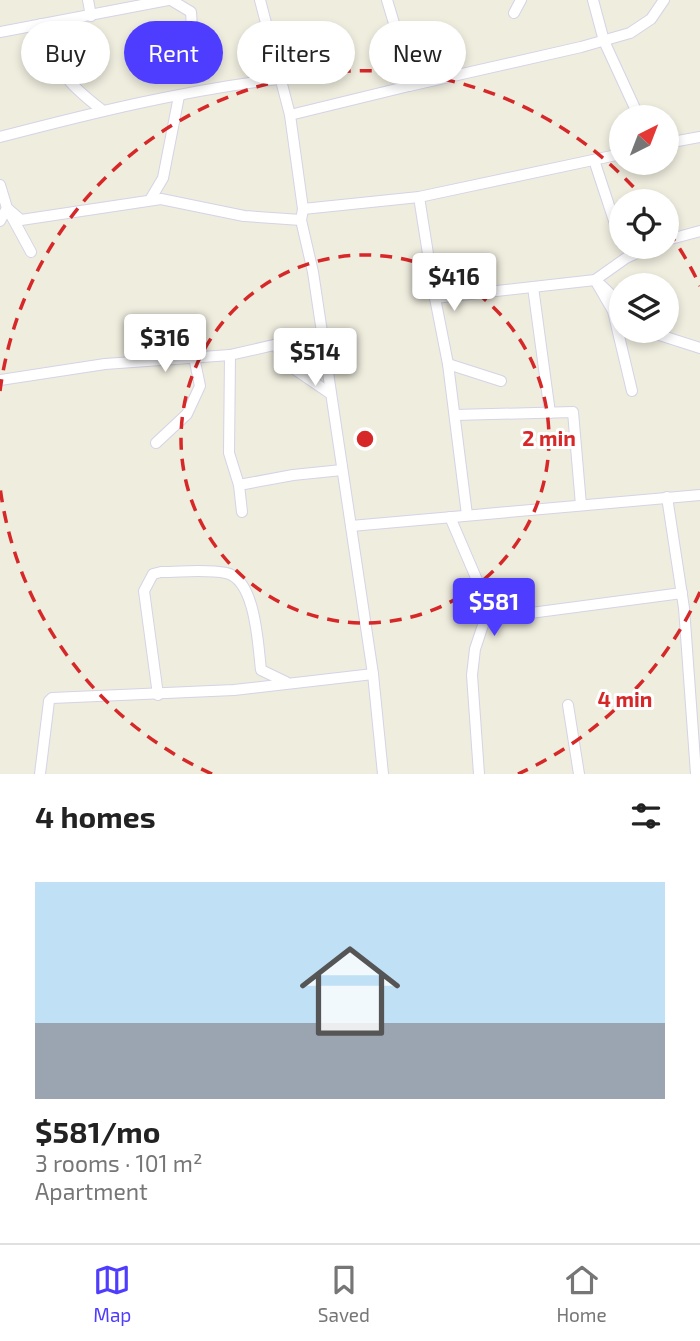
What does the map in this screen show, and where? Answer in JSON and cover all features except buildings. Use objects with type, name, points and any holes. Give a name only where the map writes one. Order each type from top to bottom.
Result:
[{"type":"street","points":[[88,0],[91,16]]},
{"type":"street","points":[[60,21],[169,0],[191,12],[192,21]]},
{"type":"street","points":[[260,0],[265,21]]},
{"type":"street","points":[[387,0],[406,63],[409,86]]},
{"type":"street","points":[[514,13],[521,0]]},
{"type":"street","points":[[593,0],[604,41],[633,105]]},
{"type":"street","points":[[290,115],[604,41],[645,24],[663,1],[676,0]]},
{"type":"street","points":[[0,32],[21,28]]},
{"type":"street","points":[[68,84],[102,110]]},
{"type":"street","points":[[0,137],[102,110],[237,84]]},
{"type":"street","points":[[281,84],[290,115],[303,209],[301,220],[322,334],[373,674],[383,774]]},
{"type":"street","points":[[150,200],[163,178],[179,96]]},
{"type":"street","points":[[679,141],[700,137]]},
{"type":"street","points":[[303,209],[419,197],[609,157]]},
{"type":"street","points":[[594,160],[609,206]]},
{"type":"street","points":[[0,186],[7,208],[31,252]]},
{"type":"street","points":[[419,197],[448,364],[467,515]]},
{"type":"street","points":[[7,208],[21,220],[150,200],[172,200],[244,216],[301,220]]},
{"type":"street","points":[[0,221],[7,208]]},
{"type":"street","points":[[679,237],[700,231]]},
{"type":"street","points":[[435,298],[595,280],[625,259]]},
{"type":"street","points":[[595,280],[609,293]]},
{"type":"street","points":[[595,280],[613,311],[632,391]]},
{"type":"street","points":[[533,287],[550,413]]},
{"type":"street","points":[[0,380],[105,364],[230,355],[322,334]]},
{"type":"street","points":[[679,341],[700,348]]},
{"type":"street","points":[[275,345],[293,368],[331,394]]},
{"type":"street","points":[[230,355],[229,453],[239,485],[242,512]]},
{"type":"street","points":[[156,443],[187,414],[200,386],[194,357]]},
{"type":"street","points":[[448,364],[501,381]]},
{"type":"street","points":[[455,415],[573,412],[581,505]]},
{"type":"street","points":[[239,485],[293,475],[342,470]]},
{"type":"street","points":[[351,526],[700,495]]},
{"type":"street","points":[[667,497],[682,593],[696,774]]},
{"type":"street","points":[[450,517],[483,594],[485,619],[475,649],[472,675],[479,774]]},
{"type":"street","points":[[158,695],[144,591],[153,575],[162,572],[229,573],[238,580],[247,593],[253,611],[261,670],[286,682]]},
{"type":"street","points":[[485,619],[682,593]]},
{"type":"street","points":[[40,774],[49,701],[52,698],[234,690],[373,674]]},
{"type":"street","points":[[568,705],[579,774]]}]
